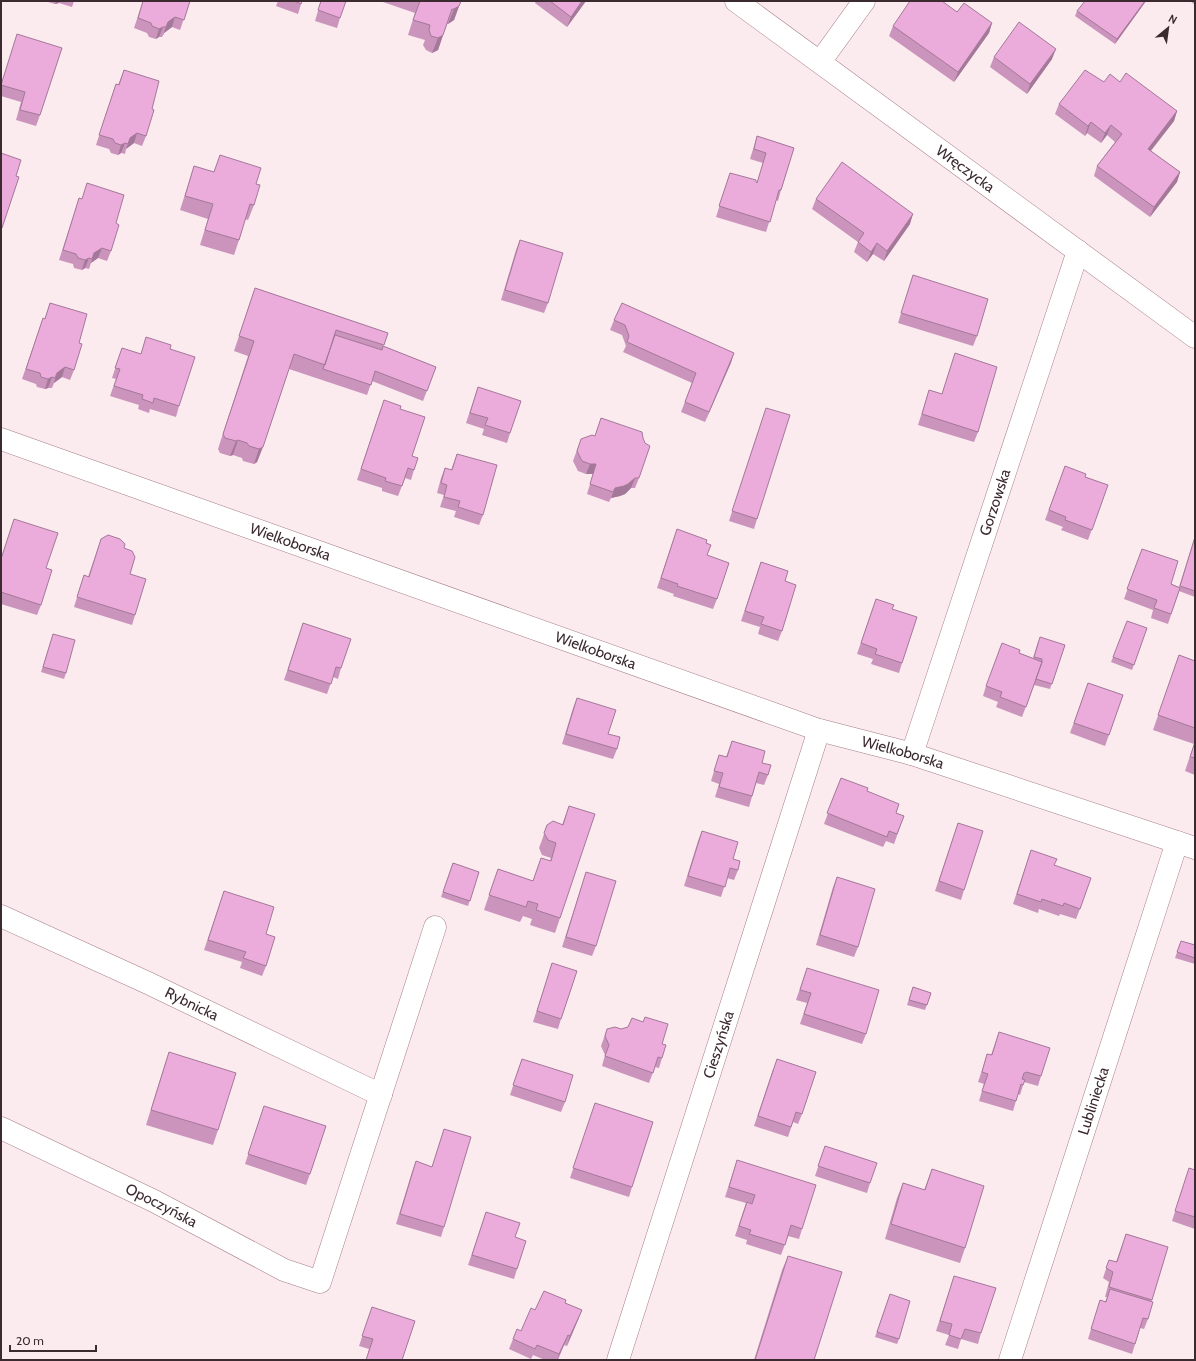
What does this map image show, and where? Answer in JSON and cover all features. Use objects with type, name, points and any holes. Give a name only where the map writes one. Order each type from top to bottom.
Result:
[{"type":"street","name":"Wręczycka","points":[[736,1],[1195,337]]},
{"type":"street","points":[[820,62],[864,1]]},
{"type":"street","name":"Gorzowska","points":[[912,754],[1078,251]]},
{"type":"street","name":"Wielkoborska","points":[[1,439],[819,730],[912,754],[1186,845]]},
{"type":"street","name":"Cieszyńska","points":[[618,1360],[819,730]]},
{"type":"street","name":"Lubliniecka","points":[[1010,1360],[1186,845]]},
{"type":"street","name":"Rybnicka","points":[[1,916],[148,983],[381,1095]]},
{"type":"street","points":[[381,1095],[435,927]]},
{"type":"street","name":"Opoczyńska","points":[[1,1128],[154,1201],[284,1270],[320,1282],[381,1095]]},
{"type":"building","points":[[143,1],[190,1],[184,20],[175,17],[168,22],[166,27],[159,29],[152,26],[151,23],[138,18]]},
{"type":"building","points":[[294,1],[302,1],[301,4]]},
{"type":"building","points":[[321,1],[346,1],[340,18],[318,10]]},
{"type":"building","points":[[420,1],[461,1],[459,6],[452,9],[443,35],[438,38],[431,36],[429,30],[430,25],[413,20]]},
{"type":"building","points":[[550,1],[582,1],[571,17]]},
{"type":"building","points":[[910,1],[942,1],[957,12],[964,3],[992,23],[958,72],[893,26]]},
{"type":"building","points":[[1085,1],[1145,1],[1117,39],[1077,11]]},
{"type":"building","points":[[1019,22],[1056,49],[1030,84],[994,57]]},
{"type":"building","points":[[17,34],[62,48],[40,115],[20,110],[25,92],[1,85]]},
{"type":"building","points":[[124,70],[159,81],[152,109],[154,110],[146,136],[137,133],[130,138],[128,144],[125,143],[121,145],[115,143],[113,139],[99,135],[116,84],[119,85]]},
{"type":"building","points":[[1085,70],[1104,82],[1110,74],[1120,82],[1126,73],[1177,111],[1148,149],[1180,172],[1154,207],[1097,166],[1122,134],[1111,125],[1105,133],[1091,122],[1088,126],[1059,104]]},
{"type":"building","points":[[757,136],[794,148],[781,190],[779,190],[770,222],[719,206],[730,173],[756,180],[757,183],[766,153],[754,149]]},
{"type":"building","points":[[1,153],[21,160],[16,176],[19,177],[2,228],[1,228]]},
{"type":"building","points":[[220,155],[261,168],[256,184],[260,185],[254,205],[250,204],[239,240],[205,230],[213,204],[185,196],[194,166],[214,172]]},
{"type":"building","points":[[842,162],[913,214],[887,251],[877,243],[871,252],[858,242],[864,233],[816,199]]},
{"type":"building","points":[[87,183],[124,195],[116,223],[119,225],[111,251],[102,248],[94,253],[92,259],[89,258],[85,260],[78,258],[76,254],[63,250],[79,198],[82,199]]},
{"type":"building","points":[[520,240],[563,253],[548,303],[505,290]]},
{"type":"building","points":[[913,275],[988,299],[977,336],[901,313]]},
{"type":"building","points":[[255,288],[388,333],[384,345],[336,330],[325,365],[294,354],[263,447],[259,449],[238,440],[236,441],[225,438],[223,434],[254,341],[239,336]]},
{"type":"building","points":[[50,303],[87,314],[79,343],[82,344],[74,370],[65,367],[57,373],[55,378],[52,377],[48,379],[41,377],[40,373],[26,369],[43,318],[45,319]]},
{"type":"building","points":[[622,303],[734,353],[709,412],[685,402],[696,373],[627,342],[629,336],[625,325],[614,320]]},
{"type":"building","points":[[335,335],[382,350],[383,346],[436,367],[427,391],[375,371],[371,385],[323,369]]},
{"type":"building","points":[[146,337],[171,345],[170,349],[195,357],[179,406],[154,398],[153,403],[142,399],[143,395],[114,386],[120,369],[115,368],[122,348],[141,354]]},
{"type":"building","points":[[955,353],[997,367],[978,432],[922,414],[929,390],[942,394]]},
{"type":"building","points":[[478,387],[521,401],[510,433],[485,425],[488,418],[470,413]]},
{"type":"building","points":[[384,400],[401,406],[400,409],[425,417],[412,456],[418,458],[414,470],[408,468],[402,486],[385,481],[386,478],[361,469]]},
{"type":"building","points":[[766,408],[790,415],[757,519],[732,511]]},
{"type":"building","points":[[601,418],[642,432],[645,443],[650,446],[639,478],[635,478],[624,486],[615,488],[613,492],[590,484],[596,464],[590,464],[582,461],[577,451],[581,439],[592,435],[595,436]]},
{"type":"building","points":[[457,454],[497,465],[483,515],[458,507],[460,501],[444,497],[447,485],[441,483],[445,468],[452,470]]},
{"type":"building","points":[[1065,466],[1086,474],[1085,477],[1108,485],[1092,530],[1065,520],[1066,517],[1049,510]]},
{"type":"building","points":[[14,519],[58,533],[46,568],[52,570],[41,605],[1,592],[1,559]]},
{"type":"building","points":[[677,529],[707,540],[706,543],[711,545],[707,555],[729,563],[717,599],[677,586],[678,584],[661,578]]},
{"type":"building","points":[[108,535],[120,539],[125,544],[124,548],[132,551],[135,557],[130,574],[146,579],[135,615],[77,597],[84,575],[89,577],[101,539]]},
{"type":"building","points":[[1195,537],[1195,591],[1180,586]]},
{"type":"building","points":[[1142,549],[1178,561],[1171,584],[1180,588],[1171,614],[1154,608],[1157,600],[1127,589]]},
{"type":"building","points":[[761,562],[788,571],[785,581],[796,585],[782,631],[761,624],[764,617],[745,611]]},
{"type":"building","points":[[876,599],[894,605],[892,609],[917,617],[902,663],[875,654],[877,649],[861,643]]},
{"type":"building","points":[[1127,621],[1147,628],[1134,665],[1113,657]]},
{"type":"building","points":[[303,623],[351,639],[341,668],[336,667],[331,684],[288,670]]},
{"type":"building","points":[[53,634],[75,640],[66,673],[43,667]]},
{"type":"building","points":[[1040,637],[1065,645],[1052,684],[1036,679],[1042,662],[1042,659],[1034,657]]},
{"type":"building","points":[[1002,643],[1020,650],[1019,653],[1042,662],[1026,707],[1000,697],[1002,692],[986,686]]},
{"type":"building","points":[[1179,655],[1195,661],[1195,728],[1158,715]]},
{"type":"building","points":[[1088,683],[1123,695],[1109,735],[1074,723]]},
{"type":"building","points":[[577,698],[616,710],[608,734],[620,737],[617,749],[566,734]]},
{"type":"building","points":[[732,741],[765,751],[762,763],[771,765],[768,775],[759,772],[752,796],[719,787],[723,773],[714,771],[719,755],[727,757]]},
{"type":"building","points":[[1195,742],[1195,758],[1190,757]]},
{"type":"building","points":[[841,778],[868,788],[867,791],[899,804],[896,813],[904,816],[897,834],[889,831],[887,837],[827,813]]},
{"type":"building","points":[[569,806],[595,814],[560,918],[536,910],[538,904],[528,901],[526,907],[489,895],[498,869],[533,881],[541,858],[551,861],[556,843],[548,840],[544,833],[547,825],[553,821],[563,825]]},
{"type":"building","points":[[958,823],[983,831],[964,890],[939,881]]},
{"type":"building","points":[[702,831],[738,842],[733,859],[740,861],[738,870],[730,868],[725,887],[688,876]]},
{"type":"building","points":[[1031,850],[1057,859],[1054,865],[1091,878],[1080,909],[1064,903],[1063,906],[1042,899],[1041,902],[1017,894]]},
{"type":"building","points":[[453,863],[479,872],[470,901],[443,892]]},
{"type":"building","points":[[586,872],[616,881],[596,946],[566,937]]},
{"type":"building","points":[[837,877],[875,889],[858,947],[820,935]]},
{"type":"building","points":[[224,891],[274,907],[266,934],[275,937],[266,966],[243,958],[246,952],[208,940]]},
{"type":"building","points":[[1181,941],[1195,945],[1195,958],[1177,952]]},
{"type":"building","points":[[552,963],[577,971],[561,1019],[537,1011]]},
{"type":"building","points":[[807,968],[879,990],[866,1034],[804,1014],[811,993],[800,990]]},
{"type":"building","points":[[913,987],[931,993],[927,1005],[909,1000]]},
{"type":"building","points":[[645,1017],[668,1024],[662,1044],[666,1045],[662,1058],[658,1057],[653,1073],[605,1056],[609,1045],[605,1036],[607,1029],[615,1027],[621,1029],[628,1027],[632,1018],[643,1022]]},
{"type":"building","points":[[999,1032],[1050,1048],[1041,1076],[1026,1072],[1024,1073],[1022,1079],[1025,1080],[1023,1085],[1021,1084],[1016,1101],[982,1091],[988,1074],[982,1072],[987,1054],[992,1055]]},
{"type":"building","points":[[169,1052],[236,1073],[218,1130],[151,1110]]},
{"type":"building","points":[[522,1059],[573,1075],[565,1102],[513,1085]]},
{"type":"building","points":[[777,1059],[816,1072],[802,1114],[796,1112],[791,1127],[758,1116]]},
{"type":"building","points":[[595,1103],[653,1122],[632,1187],[573,1168]]},
{"type":"building","points":[[264,1106],[326,1126],[310,1174],[248,1154]]},
{"type":"building","points":[[444,1129],[471,1137],[444,1227],[400,1214],[416,1161],[432,1167]]},
{"type":"building","points":[[825,1146],[877,1163],[870,1183],[818,1166]]},
{"type":"building","points":[[737,1160],[816,1185],[802,1229],[791,1225],[785,1245],[749,1234],[751,1230],[739,1226],[747,1202],[752,1204],[755,1195],[729,1187]]},
{"type":"building","points":[[1189,1168],[1195,1170],[1195,1217],[1175,1211]]},
{"type":"building","points":[[932,1169],[984,1186],[965,1248],[891,1224],[903,1183],[925,1190]]},
{"type":"building","points":[[486,1212],[520,1223],[515,1237],[526,1241],[517,1269],[472,1255]]},
{"type":"building","points":[[1126,1234],[1168,1247],[1152,1300],[1109,1287],[1113,1272],[1106,1268],[1109,1260],[1117,1262]]},
{"type":"building","points":[[788,1256],[842,1272],[814,1360],[755,1360]]},
{"type":"building","points":[[954,1276],[996,1288],[981,1333],[965,1329],[961,1339],[949,1335],[952,1324],[940,1321]]},
{"type":"building","points":[[1110,1289],[1153,1302],[1148,1319],[1143,1318],[1135,1344],[1091,1329],[1100,1300],[1106,1302]]},
{"type":"building","points":[[544,1291],[566,1300],[565,1303],[582,1310],[570,1336],[568,1335],[559,1354],[537,1345],[535,1349],[513,1339],[517,1329],[521,1331],[531,1308],[535,1310]]},
{"type":"building","points":[[890,1294],[910,1301],[899,1339],[877,1332]]},
{"type":"building","points":[[372,1307],[415,1321],[402,1360],[366,1360],[373,1339],[362,1336]]}]
